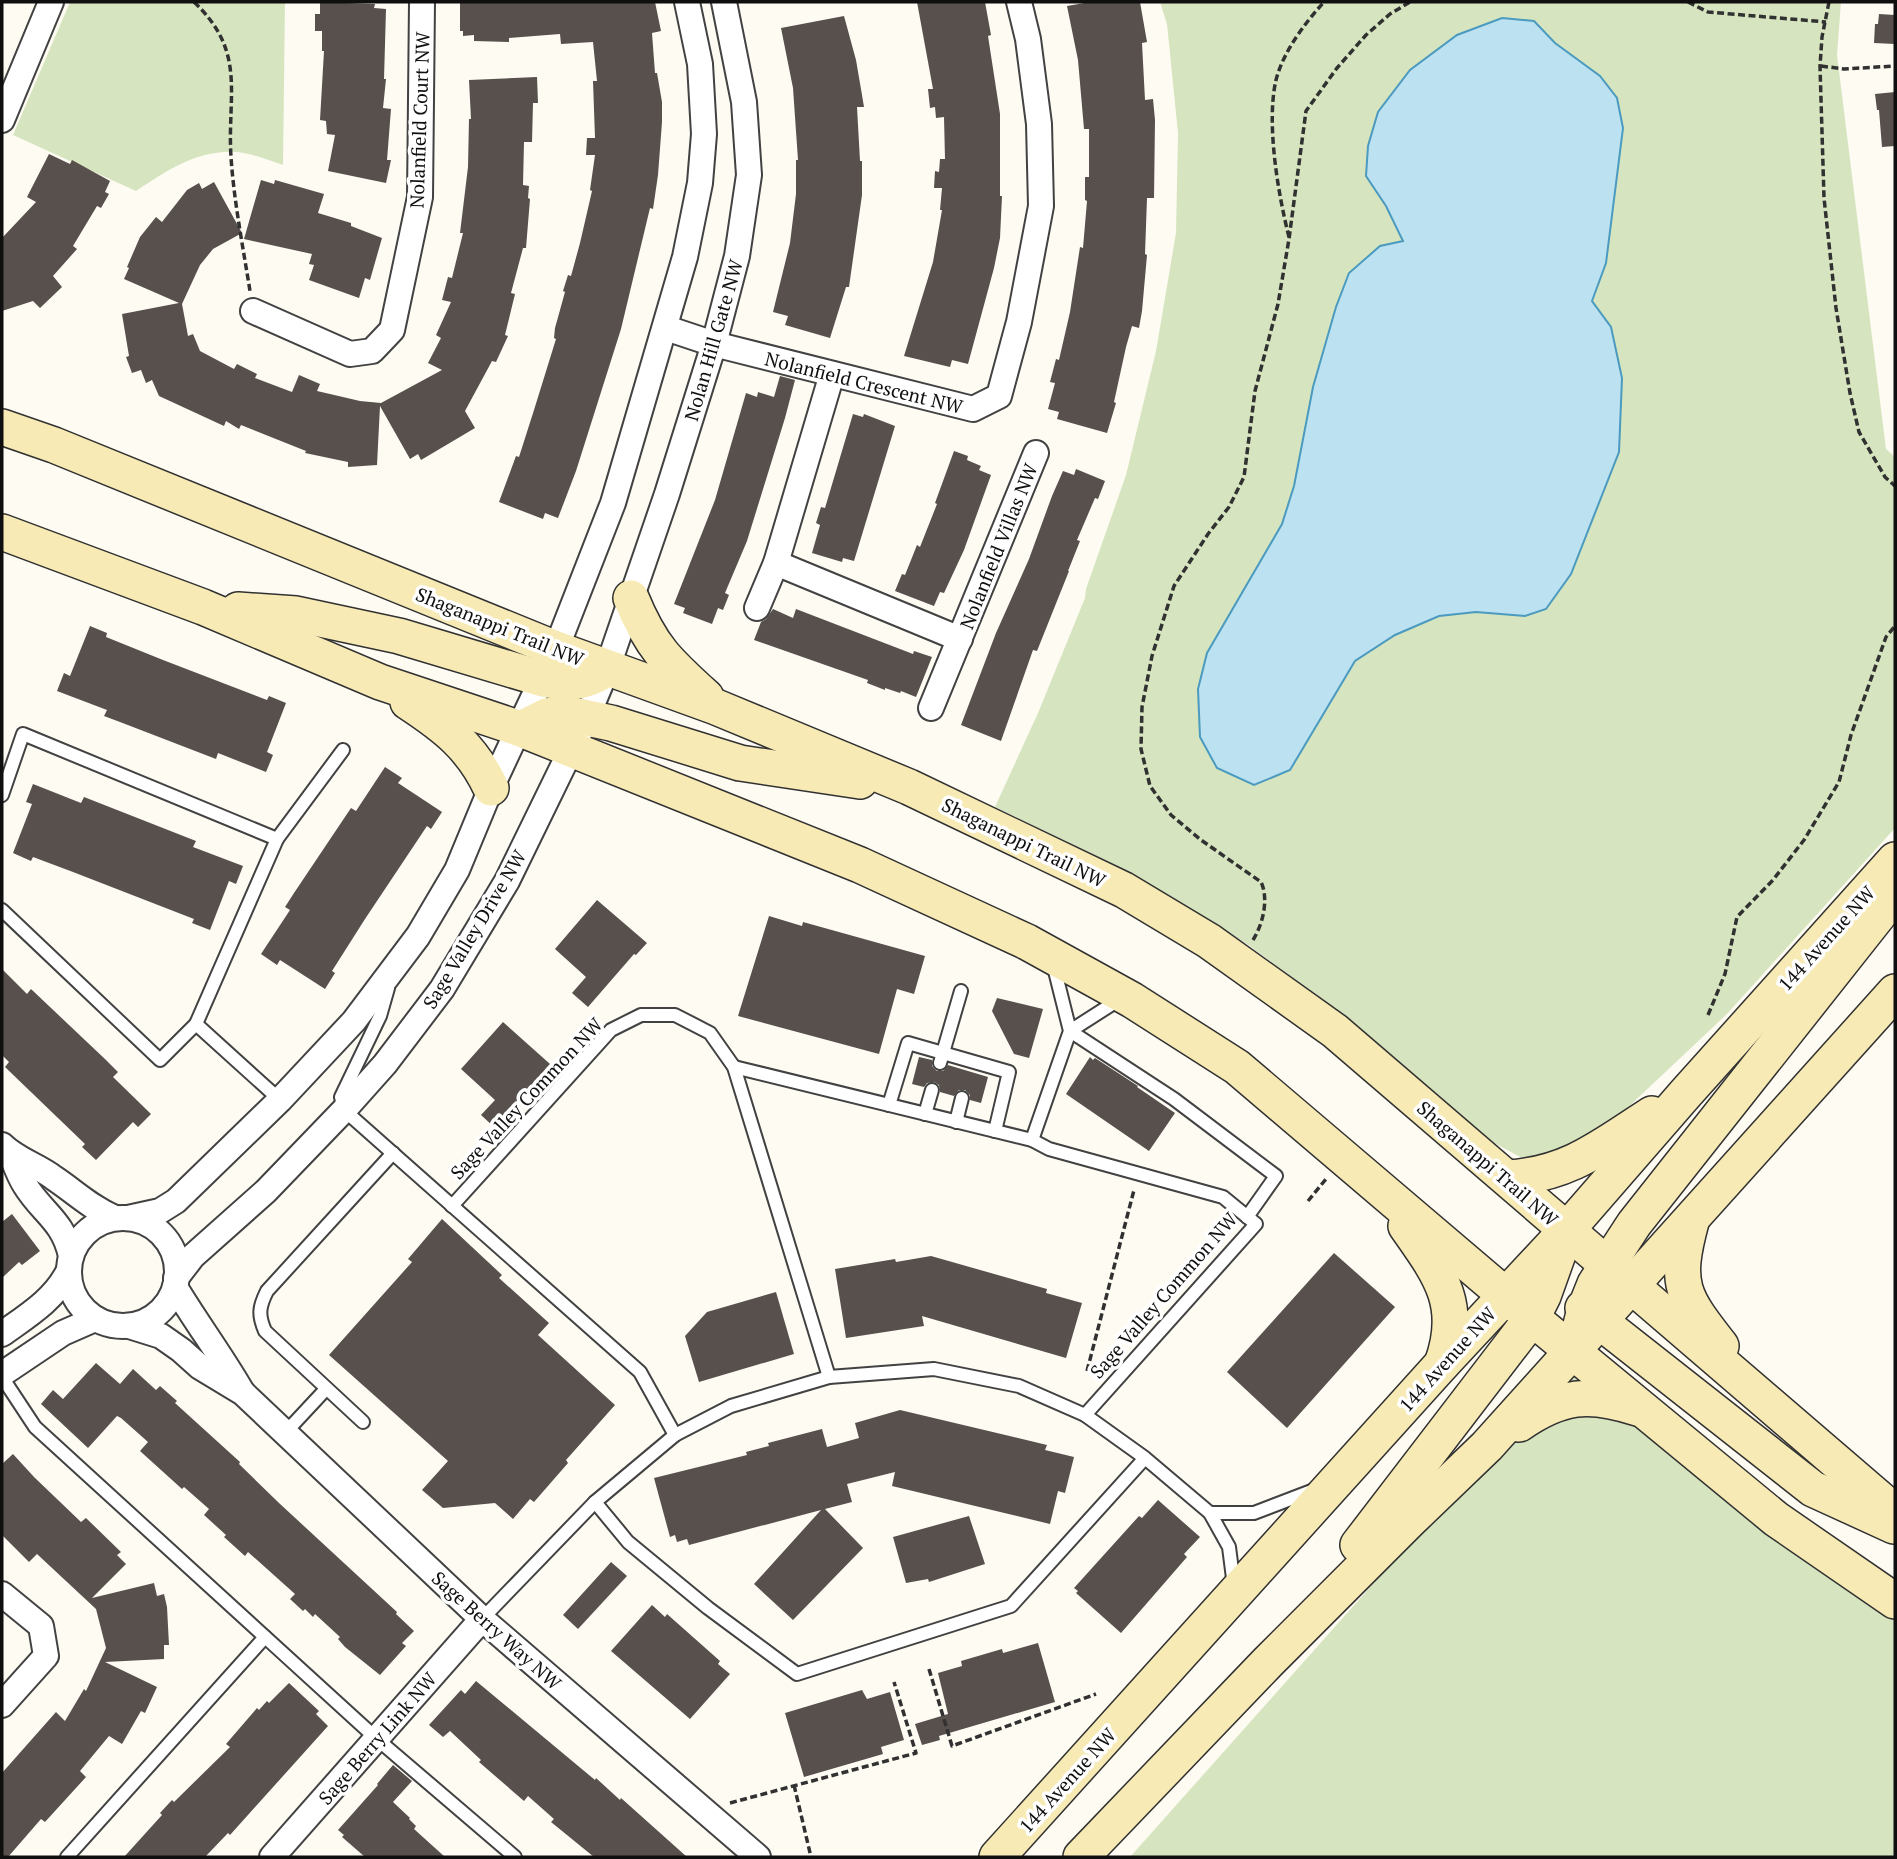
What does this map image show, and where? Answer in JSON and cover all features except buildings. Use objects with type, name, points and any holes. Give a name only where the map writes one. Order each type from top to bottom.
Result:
[{"type":"main road","name":"Shaganappi Trail NW","points":[[2,427],[54,445],[549,664]]},
{"type":"main road","points":[[2,532],[204,607],[380,682],[521,729],[860,865],[1027,942],[1124,996],[1237,1067],[1343,1174],[1399,1217],[1447,1292],[1450,1334],[1442,1364]]},
{"type":"main road","points":[[631,597],[655,647],[716,707]]},
{"type":"main road","points":[[204,607],[296,614],[549,664],[567,684],[589,680],[607,669]]},
{"type":"main road","name":"Shaganappi Trail NW","points":[[607,669],[716,707],[909,788],[1124,890],[1209,941],[1335,1031],[1895,1513]]},
{"type":"main road","points":[[380,682],[438,722],[461,742],[474,757],[491,789]]},
{"type":"main road","points":[[521,729],[547,716],[564,713],[587,717],[740,763],[909,788]]},
{"type":"main road","name":"144 Avenue NW","points":[[997,1857],[1442,1364],[1566,1231],[1895,860]]},
{"type":"main road","points":[[1619,1276],[1634,1224],[1895,894]]},
{"type":"main road","points":[[1082,1857],[1268,1662],[1487,1446],[1574,1352],[1593,1315],[1595,1284],[1619,1276],[1691,1220],[1895,992]]},
{"type":"main road","points":[[1508,1178],[1532,1177],[1569,1166],[1686,1093]]},
{"type":"main road","points":[[1343,1174],[1505,1295],[1537,1307],[1574,1352],[1644,1411],[1776,1519],[1895,1601]]},
{"type":"main road","points":[[1691,1220],[1681,1268],[1685,1291],[1695,1312],[1755,1391]]},
{"type":"main road","points":[[1268,1662],[1537,1307],[1566,1231]]},
{"type":"main road","points":[[1537,1307],[1556,1298],[1593,1315],[1814,1489],[1895,1527]]},
{"type":"main road","points":[[1487,1446],[1546,1407],[1563,1402],[1588,1398],[1608,1399],[1644,1411]]},
{"type":"street","points":[[2,120],[51,2]]},
{"type":"street","name":"Nolanfield Court NW","points":[[253,311],[350,354],[372,351],[392,330],[420,198],[422,2]]},
{"type":"street","points":[[2,1334],[42,1305],[62,1286],[77,1242],[88,1231],[100,1223],[160,1211],[177,1201],[280,1100],[354,1021],[391,974],[418,936],[457,870],[549,664],[613,503],[685,257],[701,183],[704,134],[700,64],[687,2]]},
{"type":"street","name":"Nolan Hill Gate NW","points":[[607,669],[667,494],[714,344],[737,256],[749,175],[744,102],[724,2]]},
{"type":"street","name":"Nolanfield Crescent NW","points":[[666,328],[714,344],[973,409],[999,396],[1019,322],[1041,206],[1039,124],[1028,39],[1019,2]]},
{"type":"street","points":[[757,608],[776,563],[832,374]]},
{"type":"street","name":"Nolanfield Villas NW","points":[[931,708],[1036,453]]},
{"type":"street","name":"Nolanfield Villas NW","points":[[776,563],[960,639]]},
{"type":"street","name":"Sage Valley Drive NW","points":[[175,1283],[193,1256],[266,1191],[386,1064],[442,989],[507,881],[573,751],[607,669]]},
{"type":"street","points":[[6,1150],[53,1177],[82,1201],[121,1218],[144,1223],[164,1238],[176,1261],[175,1283],[168,1301],[158,1313],[144,1322],[129,1326],[111,1325],[95,1319],[80,1307],[71,1291],[67,1238],[26,1187],[6,1150]]},
{"type":"street","name":"Sage Berry Way NW","points":[[175,1283],[192,1317],[217,1349],[243,1393]]},
{"type":"street","points":[[2,1375],[63,1333],[95,1319]]},
{"type":"street","name":"Sage Berry Way NW","points":[[129,1326],[161,1336],[200,1367],[243,1393],[482,1619],[758,1857]]},
{"type":"street","points":[[2,1594],[41,1626],[46,1656],[2,1705]]},
{"type":"street","name":"Sage Berry Link NW","points":[[284,1853],[377,1739],[482,1619]]},
{"type":"lane","points":[[2,795],[23,734],[277,839]]},
{"type":"lane","points":[[2,910],[160,1060],[196,1024],[277,839],[343,750]]},
{"type":"lane","points":[[1032,1140],[1070,1031],[1051,956]]},
{"type":"lane","points":[[344,1110],[341,1097],[380,1016],[391,974]]},
{"type":"lane","points":[[942,1058],[961,990]]},
{"type":"lane","points":[[1070,1031],[1124,996]]},
{"type":"lane","name":"Sage Valley Common NW","points":[[452,1206],[611,1030],[641,1014],[675,1015],[710,1033],[734,1067],[829,1377]]},
{"type":"lane","points":[[196,1024],[280,1100]]},
{"type":"lane","points":[[1070,1031],[1174,1099],[1276,1176],[1247,1217]]},
{"type":"lane","points":[[889,1105],[908,1043],[942,1058],[1009,1072],[995,1131]]},
{"type":"lane","name":"Sage Valley Common NW","points":[[734,1067],[1032,1140],[1049,1149],[1223,1197],[1256,1224],[1085,1415]]},
{"type":"lane","points":[[925,1114],[932,1090]]},
{"type":"lane","points":[[956,1122],[962,1098]]},
{"type":"lane","name":"Sage Valley Common NW","points":[[344,1110],[640,1373],[675,1435]]},
{"type":"lane","points":[[363,1422],[265,1331],[259,1318],[259,1306],[267,1291],[393,1153]]},
{"type":"lane","points":[[482,1619],[595,1502],[675,1435],[731,1406],[829,1377],[934,1368],[1019,1386],[1085,1415],[1145,1458],[1210,1513],[1229,1547],[1234,1594]]},
{"type":"lane","points":[[2,1375],[35,1427],[377,1739],[515,1857]]},
{"type":"lane","points":[[285,1433],[326,1389]]},
{"type":"lane","points":[[595,1502],[628,1542],[708,1608],[797,1674],[1011,1606],[1145,1458]]},
{"type":"lane","points":[[1210,1513],[1254,1513],[1337,1482]]},
{"type":"lane","points":[[67,1857],[265,1637]]},
{"type":"path","points":[[194,2],[207,15],[225,44],[232,70],[231,158],[253,311]]},
{"type":"path","points":[[1289,239],[1280,203],[1273,98],[1286,55],[1324,2]]},
{"type":"path","points":[[1240,963],[1262,926],[1265,890],[1261,881],[1201,840],[1171,815],[1150,786],[1141,749],[1142,708],[1152,656],[1174,586],[1229,507],[1244,477],[1255,391],[1278,304],[1306,111],[1336,68],[1366,35],[1390,14],[1410,2]]},
{"type":"path","points":[[1688,2],[1707,12],[1826,22]]},
{"type":"path","points":[[1829,2],[1820,66],[1824,198],[1836,308],[1850,393],[1860,432],[1885,477],[1895,486]]},
{"type":"path","points":[[1820,66],[1844,69],[1895,66]]},
{"type":"path","points":[[1708,1015],[1725,974],[1737,917],[1773,880],[1804,840],[1839,782],[1851,736],[1886,637],[1895,626]]},
{"type":"path","points":[[1087,1371],[1138,1174]]},
{"type":"path","points":[[1308,1201],[1343,1174]]},
{"type":"path","points":[[929,1669],[952,1746],[1096,1694]]},
{"type":"path","points":[[703,1810],[916,1753],[894,1682]]},
{"type":"path","points":[[794,1786],[811,1857]]},
{"type":"green space","points":[[70,2],[285,2],[283,165],[236,152],[208,154],[183,163],[136,191],[13,135]]},
{"type":"green space","points":[[1160,2],[1841,2],[1837,55],[1886,449],[1895,457],[1895,828],[1727,1014],[1606,1128],[1573,1152],[1540,1154],[1524,1159],[1483,1137],[1344,1016],[1250,946],[1109,862],[995,807],[1038,713],[1085,598],[1126,475],[1156,351],[1176,233],[1178,133],[1167,24]]},
{"type":"green space","points":[[1583,1348],[1895,1617],[1895,1857],[1130,1857]]},
{"type":"water","points":[[1502,18],[1534,21],[1555,43],[1600,76],[1617,98],[1623,128],[1606,263],[1592,301],[1611,327],[1622,378],[1619,452],[1571,574],[1546,609],[1525,616],[1476,612],[1439,616],[1395,635],[1355,661],[1290,770],[1254,785],[1217,768],[1200,737],[1198,689],[1207,653],[1282,524],[1294,486],[1313,387],[1336,307],[1349,273],[1380,246],[1403,241],[1386,206],[1366,176],[1368,146],[1378,112],[1410,70],[1457,35]]}]
